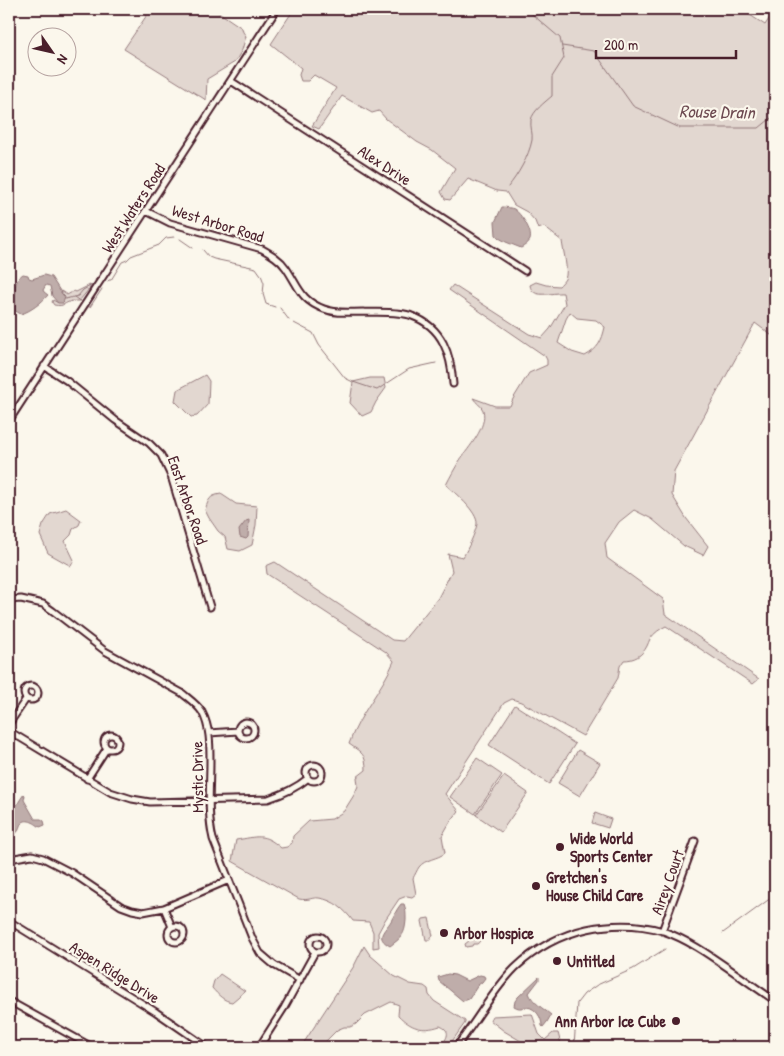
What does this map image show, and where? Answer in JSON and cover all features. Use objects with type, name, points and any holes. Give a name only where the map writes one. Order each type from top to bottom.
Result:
[{"type":"street","name":"West Waters Road","points":[[9,422],[277,9]]},
{"type":"street","name":"Alex Drive","points":[[231,80],[525,271]]},
{"type":"street","name":"West Arbor Road","points":[[146,211],[170,223],[262,249],[275,256],[285,268],[298,290],[311,302],[325,309],[344,312],[393,313],[412,316],[428,325],[441,337],[448,352],[452,367],[453,384]]},
{"type":"street","name":"East Arbor Road","points":[[44,366],[67,381],[116,420],[149,443],[161,455],[171,476],[210,607]]},
{"type":"street","name":"Mystic Drive","points":[[9,600],[43,604],[106,652],[182,693],[200,710],[205,718],[210,742],[210,825],[213,837],[252,938],[260,953],[274,965],[300,980]]},
{"type":"street","points":[[9,724],[26,699]]},
{"type":"street","points":[[9,731],[110,792],[150,802],[268,799],[284,794],[307,779]]},
{"type":"street","points":[[208,733],[238,731]]},
{"type":"street","points":[[87,779],[107,748]]},
{"type":"street","name":"Airey Court","points":[[662,931],[695,841]]},
{"type":"street","points":[[9,859],[32,855],[43,858],[72,873],[121,906],[144,912],[164,908],[229,880]]},
{"type":"street","points":[[164,908],[172,927]]},
{"type":"street","name":"Aspen Ridge Drive","points":[[9,921],[156,1012],[207,1047]]},
{"type":"street","points":[[456,1047],[515,968],[537,950],[557,939],[596,927],[639,926],[662,931],[706,953],[775,1001]]},
{"type":"street","points":[[259,1047],[284,1008],[315,952]]},
{"type":"street","points":[[9,1001],[89,1047]]},
{"type":"shaded area","points":[[151,9],[214,9],[242,28],[246,36],[242,50],[235,62],[207,79],[206,100],[124,49]]},
{"type":"shaded area","points":[[294,9],[741,9],[765,25],[775,10],[775,338],[755,323],[674,471],[672,495],[686,518],[708,546],[703,555],[684,546],[652,519],[634,510],[619,522],[605,543],[607,558],[663,599],[665,614],[759,679],[753,684],[666,626],[653,635],[640,655],[624,660],[620,666],[618,678],[583,736],[521,702],[512,699],[504,703],[445,794],[459,811],[442,836],[445,853],[425,862],[419,867],[413,878],[416,894],[412,897],[407,896],[399,899],[378,933],[379,947],[373,948],[373,932],[369,922],[353,921],[339,906],[324,899],[299,899],[232,861],[236,840],[260,837],[275,843],[281,848],[287,847],[292,843],[293,836],[309,821],[332,819],[344,811],[358,786],[357,777],[366,770],[364,757],[349,744],[353,733],[394,661],[386,652],[267,574],[266,566],[275,562],[392,640],[403,641],[438,598],[452,571],[448,554],[463,557],[476,528],[477,524],[474,514],[446,485],[483,423],[483,410],[473,398],[495,406],[510,406],[529,373],[547,365],[545,356],[449,290],[453,285],[529,334],[542,338],[550,329],[565,304],[563,293],[538,294],[532,290],[530,285],[536,282],[559,286],[565,279],[566,266],[562,241],[544,227],[538,229],[535,221],[527,212],[514,205],[506,192],[497,191],[468,179],[450,200],[445,199],[441,192],[455,168],[386,119],[379,111],[372,113],[342,96],[319,129],[312,126],[336,88],[314,75],[308,81],[301,81],[299,75],[301,68],[271,44]],"holes":[[[570,312],[577,318],[596,320],[605,327],[599,344],[585,356],[572,352],[558,343]]]},
{"type":"shaded area","points":[[502,207],[514,209],[523,219],[530,232],[530,240],[521,248],[506,242],[496,235],[495,222]]},
{"type":"shaded area","points":[[23,274],[28,275],[32,279],[44,275],[51,277],[65,297],[63,303],[58,303],[52,296],[50,286],[46,285],[43,290],[48,295],[39,304],[21,314],[15,310],[11,304],[12,298],[17,281]]},
{"type":"shaded area","points":[[90,285],[90,288],[79,301],[72,301],[60,306],[54,305],[52,302],[53,300],[58,303],[62,294],[61,291],[67,295]]},
{"type":"shaded area","points":[[205,375],[209,381],[208,404],[197,416],[191,417],[175,401],[177,390]]},
{"type":"shaded area","points":[[370,378],[384,378],[386,388],[371,412],[362,416],[350,403],[353,382]]},
{"type":"shaded area","points":[[221,494],[236,504],[257,506],[252,545],[240,551],[228,549],[225,537],[218,531],[205,510],[210,499]]},
{"type":"shaded area","points":[[66,509],[81,520],[65,541],[74,560],[71,566],[48,553],[40,535],[43,525],[50,514]]},
{"type":"shaded area","points":[[249,520],[248,537],[246,539],[240,537],[239,530]]},
{"type":"shaded area","points":[[515,705],[575,744],[549,784],[489,745]]},
{"type":"shaded area","points":[[578,750],[600,763],[580,796],[558,783]]},
{"type":"shaded area","points":[[477,758],[502,775],[475,814],[450,797]]},
{"type":"shaded area","points":[[504,776],[528,793],[501,832],[476,815]]},
{"type":"shaded area","points":[[24,794],[24,800],[35,819],[41,819],[45,825],[40,827],[33,822],[25,821],[14,835],[9,833],[10,823],[16,807]]},
{"type":"shaded area","points":[[595,813],[611,819],[608,828],[592,823]]},
{"type":"shaded area","points":[[401,904],[404,904],[406,910],[405,929],[400,938],[390,946],[383,940],[382,934]]},
{"type":"shaded area","points":[[429,918],[433,936],[431,940],[426,940],[422,921]]},
{"type":"shaded area","points":[[472,935],[479,936],[479,942],[466,947],[465,944]]},
{"type":"shaded area","points":[[364,946],[370,955],[394,976],[410,984],[424,986],[428,989],[429,995],[434,1001],[465,1021],[448,1047],[441,1046],[447,1035],[444,1028],[440,1026],[422,1029],[412,1026],[398,1015],[399,1005],[391,1002],[365,1015],[356,1024],[337,1030],[321,1047],[301,1047],[354,966]]},
{"type":"shaded area","points":[[220,974],[245,991],[232,1002],[221,997],[212,988],[214,981]]},
{"type":"shaded area","points":[[448,974],[467,981],[480,975],[485,978],[469,999],[463,1001],[439,981],[438,977]]},
{"type":"shaded area","points":[[539,977],[539,980],[529,993],[535,1002],[551,1015],[543,1027],[536,1011],[527,1007],[520,1008],[514,1006],[518,997]]},
{"type":"shaded area","points":[[532,1014],[539,1034],[545,1040],[553,1033],[558,1033],[561,1047],[531,1047],[490,1020],[492,1016]]},
{"type":"waterway","points":[[508,187],[526,159],[532,140],[532,117],[552,96],[552,77],[564,58],[560,38],[526,9]]},
{"type":"waterway","name":"Rouse Drain","points":[[562,46],[594,51],[633,106],[680,128],[759,128],[775,115]]},
{"type":"waterway","points":[[108,281],[111,280],[122,262],[131,256],[159,245],[166,238],[174,237]]},
{"type":"waterway","points":[[180,239],[193,248]]},
{"type":"waterway","points":[[203,250],[209,257],[214,259],[256,268],[264,283],[263,294],[266,304],[275,307]]},
{"type":"waterway","points":[[95,280],[100,275]]},
{"type":"waterway","points":[[65,299],[78,296],[83,290],[92,285]]},
{"type":"waterway","points":[[89,307],[102,289]]},
{"type":"waterway","points":[[74,297],[81,302]]},
{"type":"waterway","points":[[280,308],[289,320]]},
{"type":"waterway","points":[[294,323],[313,333],[319,345],[345,378],[377,390],[409,369],[436,363]]},
{"type":"waterway","points":[[723,933],[775,895]]},
{"type":"waterway","points":[[574,1047],[577,1003],[584,994],[597,985],[633,969],[665,949]]},
{"type":"place","name":"Wide World Sports Center","points":[[560,847]]},
{"type":"place","name":"Gretchen's House Child Care","points":[[536,886]]},
{"type":"place","name":"Arbor Hospice","points":[[444,933]]},
{"type":"place","name":"Untitled","points":[[557,961]]},
{"type":"place","name":"Ann Arbor Ice Cube","points":[[676,1021]]}]
